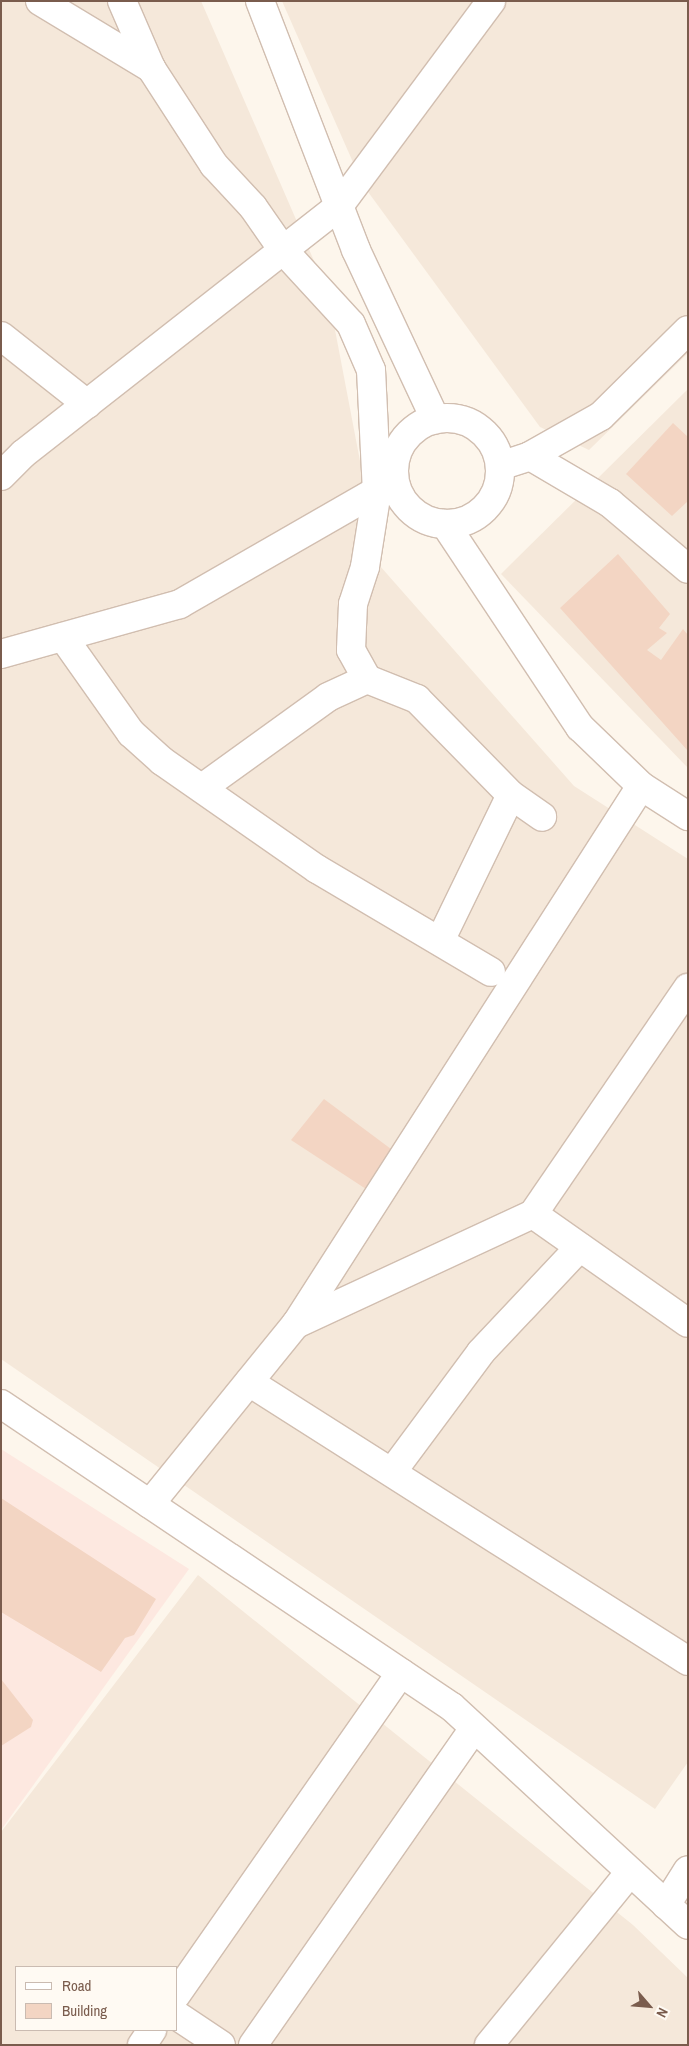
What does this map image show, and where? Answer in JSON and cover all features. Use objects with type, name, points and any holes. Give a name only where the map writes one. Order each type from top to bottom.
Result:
[{"type":"street","points":[[40,1],[151,68]]},
{"type":"street","points":[[122,1],[151,68],[214,165],[253,207],[282,250],[351,324],[370,370],[386,485],[412,511],[445,524],[580,727],[641,786],[688,816]]},
{"type":"street","points":[[260,1],[339,206],[435,419]]},
{"type":"street","points":[[1,476],[87,404],[339,206],[491,1]]},
{"type":"street","points":[[500,466],[530,456],[601,416],[688,330]]},
{"type":"street","points":[[1,336],[87,404]]},
{"type":"street","points":[[445,524],[471,517],[491,500],[500,466],[485,433],[470,423],[435,419],[407,435],[386,485],[352,613],[351,650],[367,679],[417,699],[511,795],[542,817]]},
{"type":"street","points":[[530,456],[610,503],[688,569]]},
{"type":"street","points":[[1,654],[180,604],[386,485]]},
{"type":"street","points":[[63,637],[131,733],[202,788],[316,868],[491,972]]},
{"type":"street","points":[[202,788],[328,697],[367,679]]},
{"type":"street","points":[[150,1504],[296,1324],[641,786]]},
{"type":"street","points":[[440,941],[511,795]]},
{"type":"street","points":[[296,1324],[533,1214],[688,988]]},
{"type":"street","points":[[533,1214],[688,1323]]},
{"type":"street","points":[[392,1472],[481,1352],[580,1247]]},
{"type":"street","points":[[250,1382],[688,1661]]},
{"type":"street","points":[[1,1404],[401,1673],[474,1728],[688,1925]]},
{"type":"street","points":[[178,1992],[401,1673]]},
{"type":"street","points":[[253,2045],[474,1728]]},
{"type":"street","points":[[666,1905],[688,1870]]},
{"type":"street","points":[[489,2045],[630,1872]]},
{"type":"street","points":[[178,2016],[221,2045]]},
{"type":"street","points":[[142,2045],[151,2031]]},
{"type":"shaded area","points":[[1,1],[201,1],[328,293],[380,566],[574,786],[688,859],[688,1762],[655,1809],[1,1359]]},
{"type":"shaded area","points":[[282,1],[688,1],[688,353],[589,450],[540,427],[363,185]]},
{"type":"shaded area","points":[[688,389],[688,768],[501,574]]},
{"type":"shaded area","points":[[1,1449],[189,1569],[1,1830]]},
{"type":"shaded area","points":[[198,1575],[633,1925],[688,1978],[688,2045],[1,2045],[1,1832]]},
{"type":"building","points":[[673,423],[688,437],[688,501],[672,516],[626,474]]},
{"type":"building","points":[[618,554],[670,614],[659,628],[667,633],[647,650],[661,660],[683,629],[688,635],[688,751],[560,608]]},
{"type":"building","points":[[324,1099],[391,1149],[366,1189],[291,1140]]},
{"type":"building","points":[[1,1498],[156,1599],[134,1635],[125,1638],[101,1672],[1,1612]]},
{"type":"building","points":[[1,1679],[33,1720],[31,1727],[1,1746]]}]
